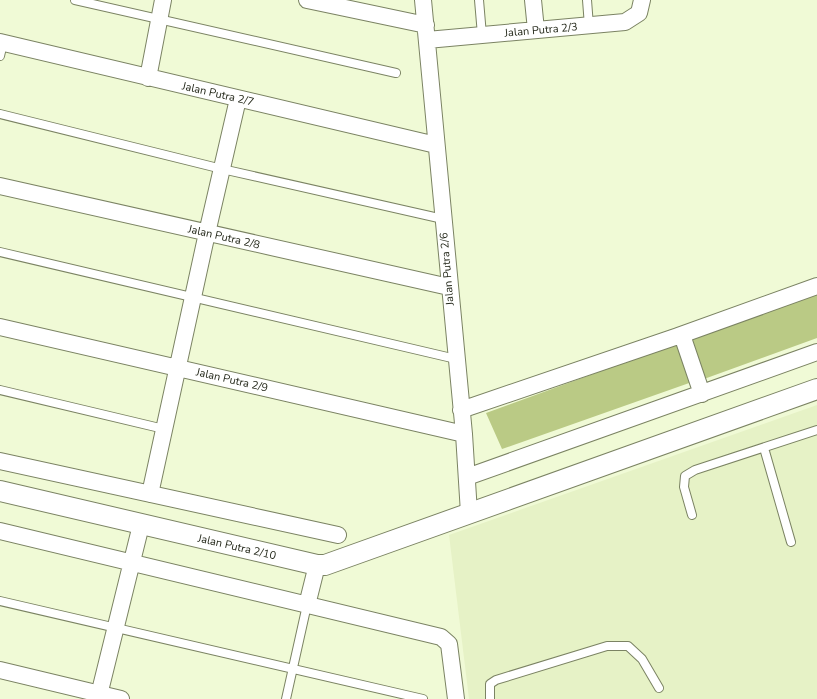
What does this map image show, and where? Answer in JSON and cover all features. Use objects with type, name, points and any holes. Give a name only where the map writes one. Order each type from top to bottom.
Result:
[{"type":"street","points":[[148,78],[163,0]]},
{"type":"street","points":[[307,0],[426,33]]},
{"type":"street","name":"Jalan Putra 2/6","points":[[423,0],[464,434],[469,513]]},
{"type":"street","points":[[533,0],[536,30]]},
{"type":"street","name":"Jalan Putra 2/3","points":[[426,33],[482,35],[625,22],[639,13],[642,0]]},
{"type":"street","name":"Jalan Putra 2/7","points":[[1,47],[148,78],[436,145]]},
{"type":"street","points":[[150,494],[238,99]]},
{"type":"street","name":"Jalan Putra 2/8","points":[[0,186],[449,287]]},
{"type":"street","points":[[461,410],[678,336],[817,286]]},
{"type":"street","name":"Jalan Putra 2/9","points":[[0,327],[464,434]]},
{"type":"street","points":[[678,336],[683,338],[702,394]]},
{"type":"street","points":[[467,477],[817,352]]},
{"type":"street","name":"Jalan Putra 2/10","points":[[0,491],[317,565],[333,563],[817,389]]},
{"type":"street","points":[[0,461],[338,536]]},
{"type":"street","points":[[98,696],[141,525]]},
{"type":"street","points":[[0,531],[308,605],[446,640],[449,644],[456,699]]},
{"type":"street","points":[[308,605],[317,565]]},
{"type":"street","points":[[0,670],[98,696],[121,699]]},
{"type":"lane","points":[[75,0],[396,73]]},
{"type":"lane","points":[[480,0],[482,35]]},
{"type":"lane","points":[[587,0],[589,26]]},
{"type":"lane","points":[[0,114],[222,169],[443,219]]},
{"type":"lane","points":[[0,252],[456,359]]},
{"type":"lane","points":[[0,390],[164,429]]},
{"type":"lane","points":[[692,515],[684,487],[685,476],[695,470],[817,430]]},
{"type":"lane","points":[[764,448],[791,542]]},
{"type":"lane","points":[[0,601],[423,699]]},
{"type":"lane","points":[[286,699],[308,605]]},
{"type":"lane","points":[[490,699],[490,684],[496,680],[607,646],[628,646],[642,659],[659,688]]},
{"type":"shaded area","points":[[817,405],[817,699],[469,699],[449,535]]},
{"type":"building","points":[[817,291],[817,338],[704,379],[690,337]]},
{"type":"building","points":[[678,343],[692,382],[502,449],[486,413]]}]
